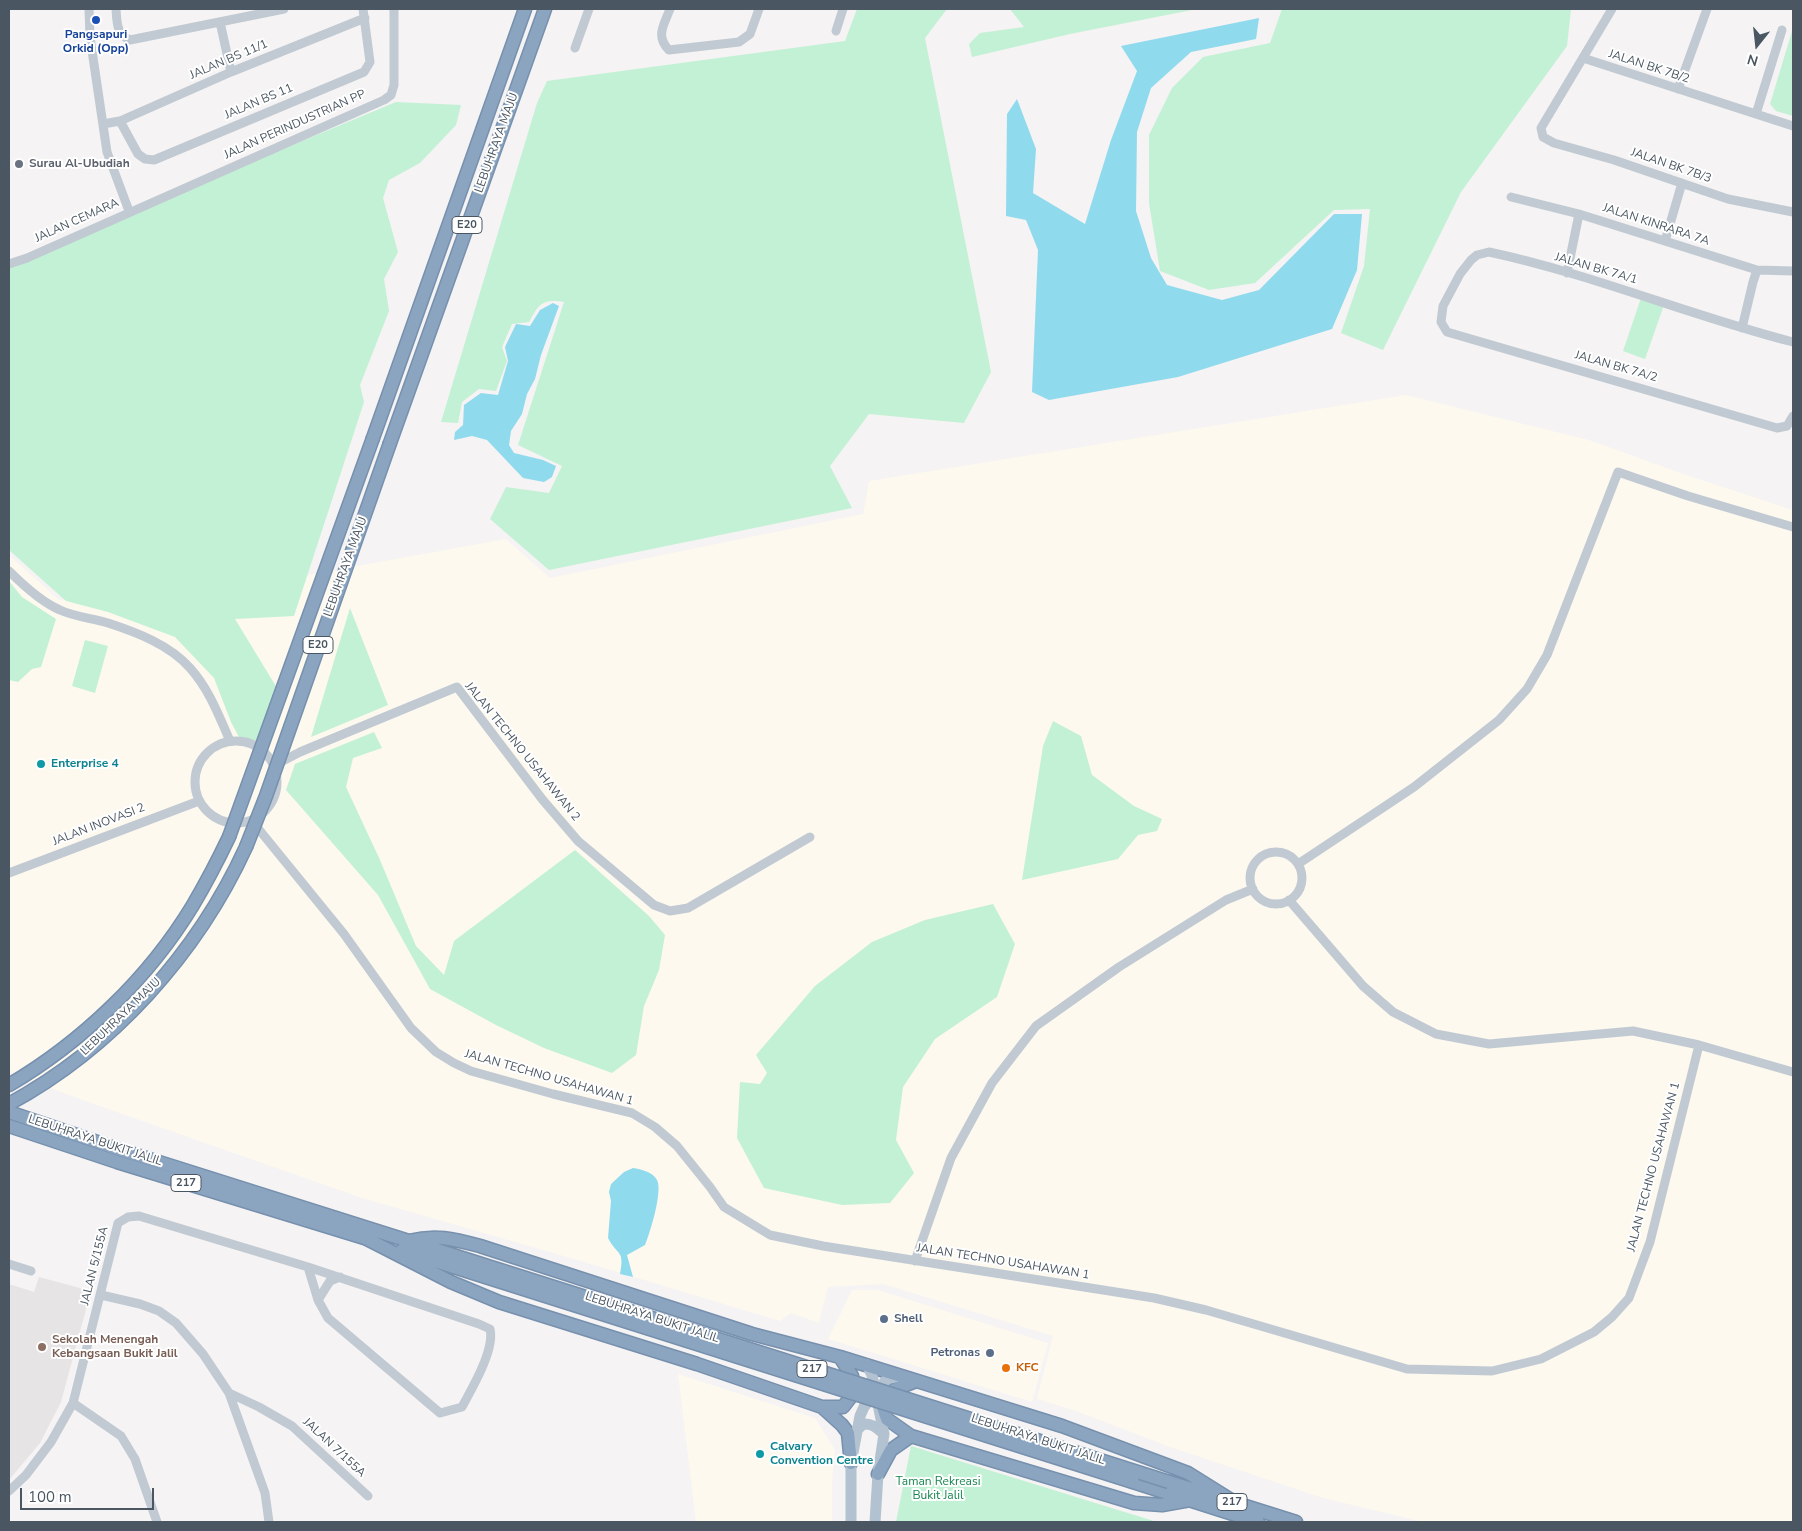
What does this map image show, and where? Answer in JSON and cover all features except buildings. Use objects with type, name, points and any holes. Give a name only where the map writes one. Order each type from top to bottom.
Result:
[{"type":"highway","name":"LEBUHRAYA MAJU","points":[[9,1085],[64,1047],[110,1007],[160,952],[193,905],[216,864],[239,810],[525,9]]},
{"type":"highway","name":"LEBUHRAYA MAJU","points":[[9,1110],[76,1061],[134,1008],[162,978],[210,912],[246,847],[266,796],[544,9]]},
{"type":"highway","name":"LEBUHRAYA BUKIT JALIL","points":[[9,1110],[121,1150],[409,1241],[455,1262],[1258,1522]]},
{"type":"highway","name":"LEBUHRAYA BUKIT JALIL","points":[[9,1126],[117,1162],[363,1237],[455,1262],[1296,1522]]},
{"type":"highway","points":[[363,1237],[451,1282],[500,1302],[696,1364],[822,1407],[843,1406],[853,1394],[852,1376],[840,1357]]},
{"type":"highway","points":[[409,1241],[425,1237],[450,1238],[752,1334],[867,1365],[1062,1426],[1188,1473],[1236,1503]]},
{"type":"highway","points":[[916,1381],[891,1391],[882,1404],[887,1419],[911,1436],[1134,1503],[1162,1505],[1190,1500]]},
{"type":"highway","points":[[822,1407],[848,1433],[851,1463]]},
{"type":"highway","points":[[878,1474],[891,1450],[911,1436]]},
{"type":"main road","points":[[867,1365],[872,1375],[884,1434],[878,1474],[875,1522]]},
{"type":"main road","points":[[851,1522],[851,1463],[857,1430],[864,1407],[886,1379],[900,1376]]},
{"type":"main road","points":[[857,1430],[862,1424],[868,1424],[876,1427],[884,1434]]},
{"type":"street","name":"JALAN CEMARA","points":[[9,264],[27,258],[129,211],[107,152],[90,37],[89,9]]},
{"type":"street","points":[[116,9],[118,28],[122,36],[130,40],[284,9]]},
{"type":"street","name":"JALAN PERINDUSTRIAN PP","points":[[129,211],[384,100],[391,95],[394,85],[394,9]]},
{"type":"street","points":[[575,48],[589,9]]},
{"type":"street","points":[[670,9],[661,32],[662,43],[669,50],[740,42],[750,34],[759,9]]},
{"type":"street","points":[[836,31],[843,9]]},
{"type":"street","points":[[1583,58],[1612,9]]},
{"type":"street","points":[[1678,89],[1707,9]]},
{"type":"street","name":"JALAN BS 11/1","points":[[103,124],[120,121],[364,14]]},
{"type":"street","name":"JALAN BS 11","points":[[120,121],[138,154],[145,159],[154,160],[364,72],[370,62],[364,14]]},
{"type":"street","points":[[220,22],[231,72]]},
{"type":"street","points":[[1756,114],[1782,30]]},
{"type":"street","name":"JALAN BK 7B/2","points":[[1583,58],[1793,126]]},
{"type":"street","name":"JALAN BK 7B/3","points":[[1583,58],[1541,128],[1543,137],[1554,143],[1728,199],[1793,212]]},
{"type":"street","points":[[1665,241],[1682,183]]},
{"type":"street","name":"JALAN KINRARA 7A","points":[[1512,197],[1579,214],[1757,270],[1793,271]]},
{"type":"street","points":[[1567,273],[1579,214]]},
{"type":"street","name":"JALAN BK 7A/1","points":[[1447,332],[1441,322],[1443,306],[1460,274],[1471,260],[1477,255],[1489,252],[1567,273],[1742,328],[1793,342]]},
{"type":"street","points":[[1742,328],[1757,270]]},
{"type":"street","name":"JALAN BK 7A/2","points":[[1447,332],[1778,428],[1787,426],[1793,416]]},
{"type":"street","points":[[1298,864],[1414,787],[1499,720],[1527,689],[1547,655],[1618,472],[1688,496],[1793,527]]},
{"type":"street","points":[[9,571],[47,604],[136,634],[176,655],[189,667],[209,694],[230,741]]},
{"type":"street","points":[[9,585],[18,580]]},
{"type":"street","name":"JALAN TECHNO USAHAWAN 2","points":[[273,765],[457,687],[542,799],[578,841],[654,904],[670,910],[688,908],[810,837]]},
{"type":"street","points":[[230,741],[238,741],[256,746],[269,758],[276,776],[277,787],[269,807],[261,815],[239,823],[222,820],[206,811],[199,801],[194,784],[197,767],[206,753],[213,747],[230,741]]},
{"type":"street","name":"JALAN INOVASI 2","points":[[9,873],[199,801]]},
{"type":"street","name":"JALAN TECHNO USAHAWAN 1","points":[[251,820],[344,934],[411,1028],[436,1052],[471,1071],[553,1094],[632,1113],[655,1127],[677,1146],[724,1207],[770,1235],[805,1243],[1154,1298],[1206,1310],[1407,1369],[1492,1371],[1541,1359],[1594,1332],[1612,1317],[1629,1298],[1650,1242],[1699,1046]]},
{"type":"street","points":[[1267,853],[1284,853],[1292,857],[1298,864],[1302,880],[1300,888],[1289,900],[1273,904],[1258,896],[1253,890],[1250,872],[1259,858],[1267,853]]},
{"type":"street","points":[[915,1261],[952,1158],[992,1082],[1036,1026],[1118,967],[1226,900],[1253,890]]},
{"type":"street","points":[[1289,900],[1363,986],[1393,1012],[1436,1034],[1490,1044],[1633,1032],[1699,1046],[1793,1072]]},
{"type":"street","name":"JALAN 5/155A","points":[[9,1491],[26,1474],[51,1442],[72,1403],[118,1223],[128,1217],[140,1216],[308,1267],[490,1329],[492,1337],[479,1376],[462,1407],[440,1413],[328,1318],[318,1300],[308,1267]]},
{"type":"street","points":[[9,1264],[31,1270]]},
{"type":"street","points":[[318,1300],[330,1281],[340,1277]]},
{"type":"street","points":[[101,1295],[159,1311],[176,1323],[203,1354],[229,1393],[265,1493],[269,1522]]},
{"type":"street","name":"JALAN 7/155A","points":[[229,1393],[259,1407],[292,1426],[368,1496]]},
{"type":"street","points":[[72,1403],[121,1436],[135,1459],[157,1522]]},
{"type":"shaded area","points":[[1406,395],[1589,440],[1686,475],[1793,510],[1793,1522],[1423,1522],[1323,1498],[1170,1447],[1076,1411],[1037,1399],[1053,1336],[883,1284],[828,1287],[819,1323],[791,1313],[780,1321],[362,1198],[77,1098],[9,1072],[9,555],[59,600],[248,586],[506,539],[550,578],[863,514],[869,481]]},
{"type":"shaded area","name":"Sekolah Menengah Kebangsaan Bukit Jalil","points":[[39,1277],[91,1291],[61,1402],[40,1443],[9,1480],[9,1284],[34,1292]]},
{"type":"shaded area","points":[[852,1290],[878,1290],[1048,1343],[1032,1402],[828,1339]]},
{"type":"shaded area","name":"Calvary Convention Centre","points":[[678,1374],[815,1418],[835,1450],[832,1482],[832,1522],[696,1522]]},
{"type":"green space","points":[[857,9],[947,9],[925,38],[991,372],[964,423],[869,414],[830,466],[852,508],[549,570],[490,519],[506,487],[549,493],[562,466],[518,445],[564,302],[546,302],[538,307],[529,322],[512,324],[502,347],[507,361],[496,391],[479,389],[462,402],[458,423],[441,422],[537,103],[547,81],[845,41]]},
{"type":"green space","points":[[1010,9],[1197,9],[1070,34],[972,57],[969,44],[980,33],[1024,27]]},
{"type":"green space","points":[[1282,9],[1571,9],[1567,46],[1461,192],[1383,350],[1341,333],[1364,266],[1370,209],[1334,210],[1255,283],[1209,290],[1160,271],[1149,203],[1149,135],[1172,88],[1203,57],[1270,43]]},
{"type":"green space","points":[[1793,28],[1793,116],[1776,111],[1770,104]]},
{"type":"green space","points":[[396,102],[461,105],[456,125],[420,163],[389,180],[383,198],[398,252],[384,279],[389,311],[360,385],[364,402],[294,616],[235,619],[277,688],[257,741],[239,737],[231,722],[214,678],[175,637],[108,612],[66,601],[9,550],[9,263]]},
{"type":"green space","points":[[1641,298],[1664,305],[1645,359],[1623,351]]},
{"type":"green space","points":[[9,581],[22,597],[56,619],[41,667],[32,669],[18,682],[9,680]]},
{"type":"green space","points":[[350,608],[388,705],[311,737]]},
{"type":"green space","points":[[85,640],[108,646],[95,693],[72,686]]},
{"type":"green space","points":[[1053,721],[1081,736],[1092,775],[1134,806],[1162,819],[1157,831],[1138,835],[1118,859],[1022,880],[1043,746]]},
{"type":"green space","points":[[374,732],[382,748],[353,758],[346,787],[380,860],[416,946],[444,975],[454,941],[575,850],[649,916],[665,935],[659,970],[644,1006],[636,1055],[612,1073],[544,1048],[496,1025],[430,989],[378,895],[286,790],[295,764]]},
{"type":"green space","points":[[993,904],[1015,944],[997,997],[935,1039],[903,1087],[896,1140],[914,1173],[890,1203],[842,1205],[764,1188],[737,1138],[740,1082],[760,1084],[767,1073],[756,1055],[815,986],[872,942],[925,920]]},
{"type":"green space","name":"Taman Rekreasi Bukit Jalil","points":[[911,1446],[1157,1522],[896,1522]]},
{"type":"water","points":[[1259,18],[1256,39],[1191,52],[1151,88],[1137,132],[1136,211],[1151,258],[1167,285],[1222,300],[1259,290],[1334,214],[1362,214],[1357,270],[1332,329],[1178,377],[1049,400],[1032,392],[1038,250],[1026,220],[1006,216],[1007,114],[1017,99],[1036,149],[1033,193],[1085,224],[1111,140],[1137,71],[1121,46]]},
{"type":"water","points":[[553,303],[559,306],[541,355],[535,379],[527,394],[522,414],[511,431],[509,445],[514,453],[543,460],[556,466],[552,477],[544,482],[523,478],[487,440],[472,436],[454,440],[455,432],[463,425],[464,405],[481,393],[498,395],[508,361],[505,347],[516,324],[530,326],[540,310]]},
{"type":"water","points":[[633,1168],[653,1175],[657,1180],[658,1193],[655,1212],[645,1245],[627,1255],[633,1277],[620,1274],[621,1256],[608,1238],[611,1201],[609,1192],[611,1184],[624,1172]]},
{"type":"place","name":"Pangsapuri Orkid (Opp)","points":[[96,20]]},
{"type":"place","name":"Surau Al-Ubudiah","points":[[19,164]]},
{"type":"place","name":"Enterprise 4","points":[[41,764]]},
{"type":"place","name":"Shell","points":[[884,1319]]},
{"type":"place","name":"Sekolah Menengah Kebangsaan Bukit Jalil","points":[[42,1347]]},
{"type":"place","name":"Petronas","points":[[990,1353]]},
{"type":"place","name":"KFC","points":[[1006,1368]]},
{"type":"place","name":"Calvary Convention Centre","points":[[760,1454]]}]
